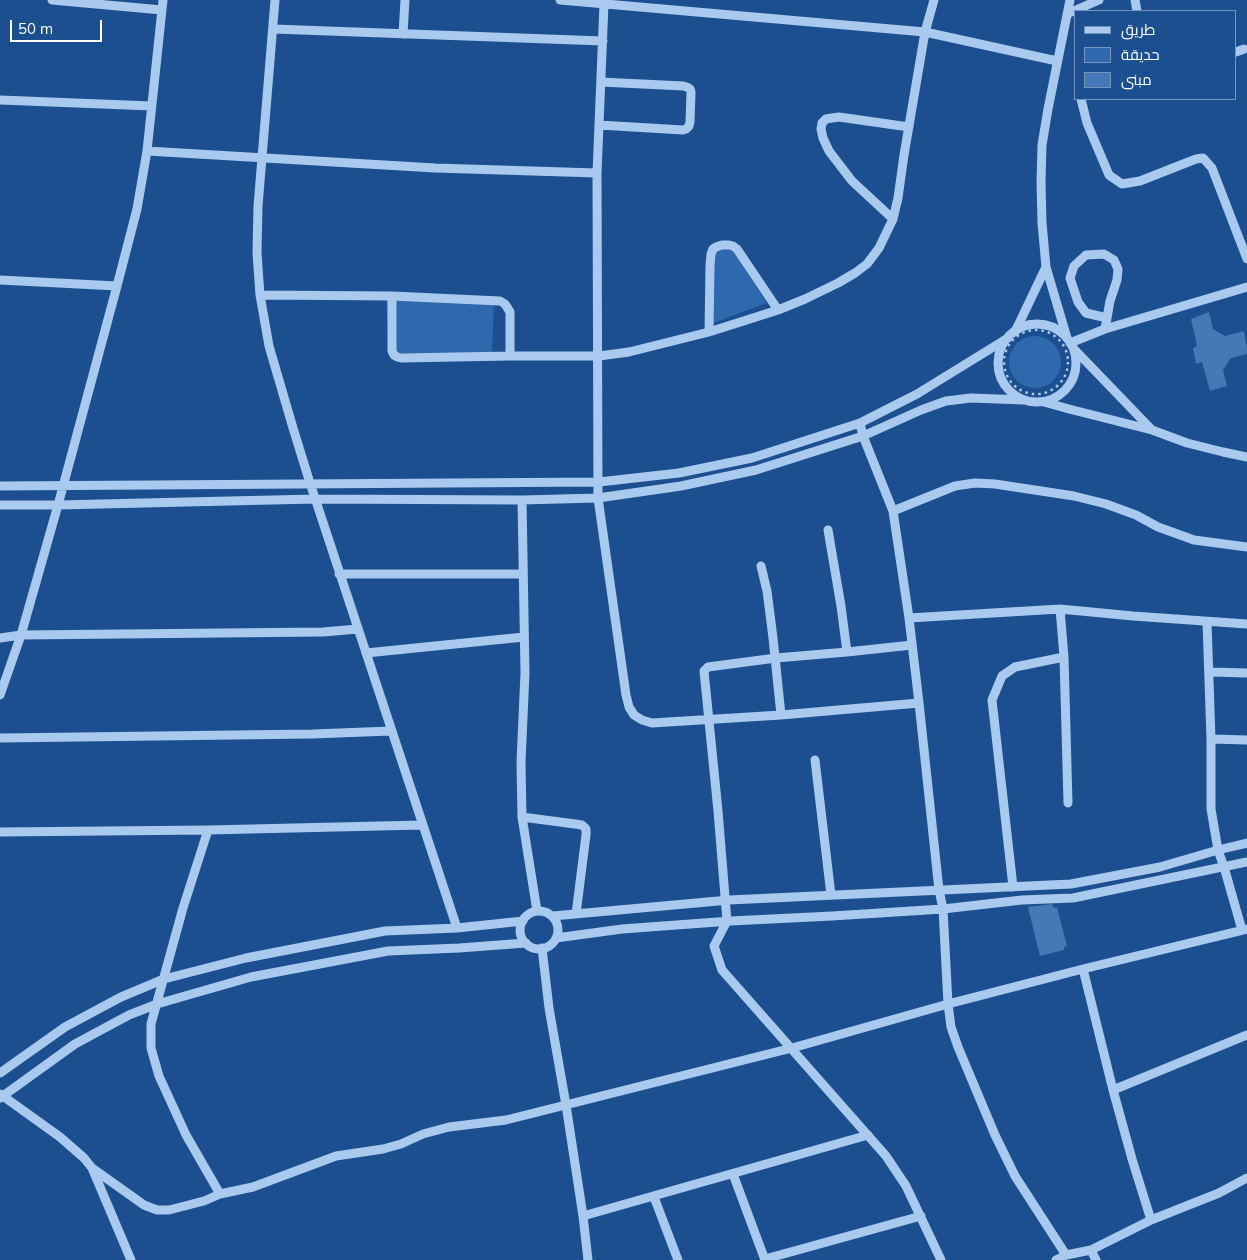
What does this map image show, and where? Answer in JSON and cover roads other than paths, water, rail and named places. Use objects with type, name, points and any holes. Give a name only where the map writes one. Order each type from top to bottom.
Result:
[{"type":"street","points":[[52,0],[162,10]]},
{"type":"street","points":[[0,695],[21,636],[58,505],[137,209],[147,151],[163,0]]},
{"type":"street","points":[[275,0],[261,158],[257,253],[260,294],[269,346],[339,574],[457,928]]},
{"type":"street","points":[[403,34],[405,0]]},
{"type":"street","points":[[560,0],[925,32],[1057,61]]},
{"type":"street","points":[[392,296],[392,351],[397,357],[598,356],[629,352],[709,332],[778,310],[838,283],[867,264],[879,248],[892,220],[898,198],[925,32],[934,0]]},
{"type":"street","points":[[1044,402],[1057,397],[1068,388],[1075,375],[1076,361],[1046,267],[1042,223],[1042,145],[1070,0]]},
{"type":"street","points":[[1076,10],[1099,0]]},
{"type":"street","points":[[604,4],[597,173],[598,498],[629,707],[634,715],[652,723],[781,715],[920,703]]},
{"type":"street","points":[[1067,14],[1074,11]]},
{"type":"street","points":[[273,29],[603,41]]},
{"type":"street","points":[[599,125],[683,130],[689,126],[690,122],[691,92],[687,87],[601,82]]},
{"type":"street","points":[[0,100],[152,106]]},
{"type":"street","points":[[1081,100],[1087,123],[1109,175],[1122,184],[1140,180],[1196,159],[1204,158],[1212,168],[1247,259]]},
{"type":"street","points":[[892,220],[852,181],[829,151],[823,138],[822,123],[826,119],[839,117],[909,127]]},
{"type":"street","points":[[147,151],[435,168],[597,173]]},
{"type":"street","points":[[709,332],[710,266],[711,254],[716,246],[733,246],[737,250],[778,310]]},
{"type":"street","points":[[1105,329],[1118,270],[1114,260],[1104,254],[1086,255],[1074,266],[1070,278],[1075,294],[1086,313],[1107,318]]},
{"type":"street","points":[[1024,400],[1014,395],[1001,378],[998,368],[999,357],[1002,347],[1011,335],[1046,267]]},
{"type":"street","points":[[0,280],[118,286]]},
{"type":"street","points":[[1070,343],[1105,329],[1247,287]]},
{"type":"street","points":[[260,294],[392,296],[500,301],[505,304],[510,312],[510,356]]},
{"type":"street","points":[[0,486],[598,482],[678,473],[752,458],[860,423],[917,394],[1023,327],[1032,325],[1051,327],[1060,332],[1152,430]]},
{"type":"street","points":[[0,505],[315,499],[522,500],[598,498],[681,486],[756,470],[863,436],[946,401],[971,398],[1044,402],[1152,430],[1196,445],[1247,457]]},
{"type":"street","points":[[860,423],[863,436],[893,511],[920,703],[939,890],[943,909],[951,1027],[994,1135],[1015,1176],[1066,1255]]},
{"type":"street","points":[[893,511],[955,486],[976,483],[995,484],[1074,496],[1121,509],[1158,527],[1194,540],[1247,547]]},
{"type":"street","points":[[522,500],[525,673],[521,762],[522,817],[537,911]]},
{"type":"street","points":[[828,530],[848,652]]},
{"type":"street","points":[[761,566],[767,591],[776,658],[781,715]]},
{"type":"street","points":[[339,574],[523,574]]},
{"type":"street","points":[[909,618],[1060,609],[1247,624]]},
{"type":"street","points":[[1060,609],[1064,657],[1068,803]]},
{"type":"street","points":[[92,1168],[144,1204],[157,1210],[169,1210],[204,1201],[220,1194],[253,1187],[336,1156],[383,1149],[423,1134],[449,1127],[506,1120],[792,1048],[948,1004],[1083,969],[1244,930],[1218,850],[1211,809],[1210,672],[1207,622]]},
{"type":"street","points":[[0,638],[21,636],[323,632],[358,629]]},
{"type":"street","points":[[366,653],[524,637]]},
{"type":"street","points":[[912,645],[776,658],[708,667],[706,669],[704,674],[727,921],[714,946],[722,970],[886,1156],[906,1186],[922,1216],[941,1260]]},
{"type":"street","points":[[1013,887],[992,700],[1002,676],[1015,667],[1064,657]]},
{"type":"street","points":[[1210,672],[1247,674]]},
{"type":"street","points":[[0,738],[313,734],[391,731]]},
{"type":"street","points":[[1211,740],[1247,740]]},
{"type":"street","points":[[815,760],[831,895]]},
{"type":"street","points":[[522,817],[582,825],[586,829],[576,914]]},
{"type":"street","points":[[0,832],[208,830],[422,824]]},
{"type":"street","points":[[208,830],[183,908],[151,1024],[151,1048],[159,1076],[186,1134],[220,1194]]},
{"type":"street","points":[[553,916],[558,927],[556,938],[548,946],[536,948],[530,946],[522,938],[523,921],[526,916],[537,911],[543,911],[553,916],[725,900],[1071,884],[1160,867],[1247,842]]},
{"type":"street","points":[[556,938],[622,929],[943,909],[1022,900],[1073,898],[1247,862]]},
{"type":"street","points":[[0,1073],[65,1027],[121,996],[164,979],[246,958],[385,931],[457,928],[523,921]]},
{"type":"street","points":[[131,1260],[92,1168],[84,1158],[60,1137],[1,1096],[76,1044],[130,1015],[157,1004],[251,977],[388,951],[459,948],[526,942]]},
{"type":"street","points":[[542,948],[549,1008],[566,1105],[588,1260]]},
{"type":"street","points":[[1083,969],[1113,1090],[1151,1220]]},
{"type":"street","points":[[1113,1090],[1247,1035]]},
{"type":"street","points":[[583,1216],[868,1135]]},
{"type":"street","points":[[733,1174],[765,1260],[922,1216]]},
{"type":"street","points":[[1056,1260],[1066,1255],[1092,1250],[1151,1220],[1219,1193],[1247,1178]]},
{"type":"street","points":[[654,1196],[678,1260]]},
{"type":"street","points":[[1092,1250],[1096,1260]]}]
